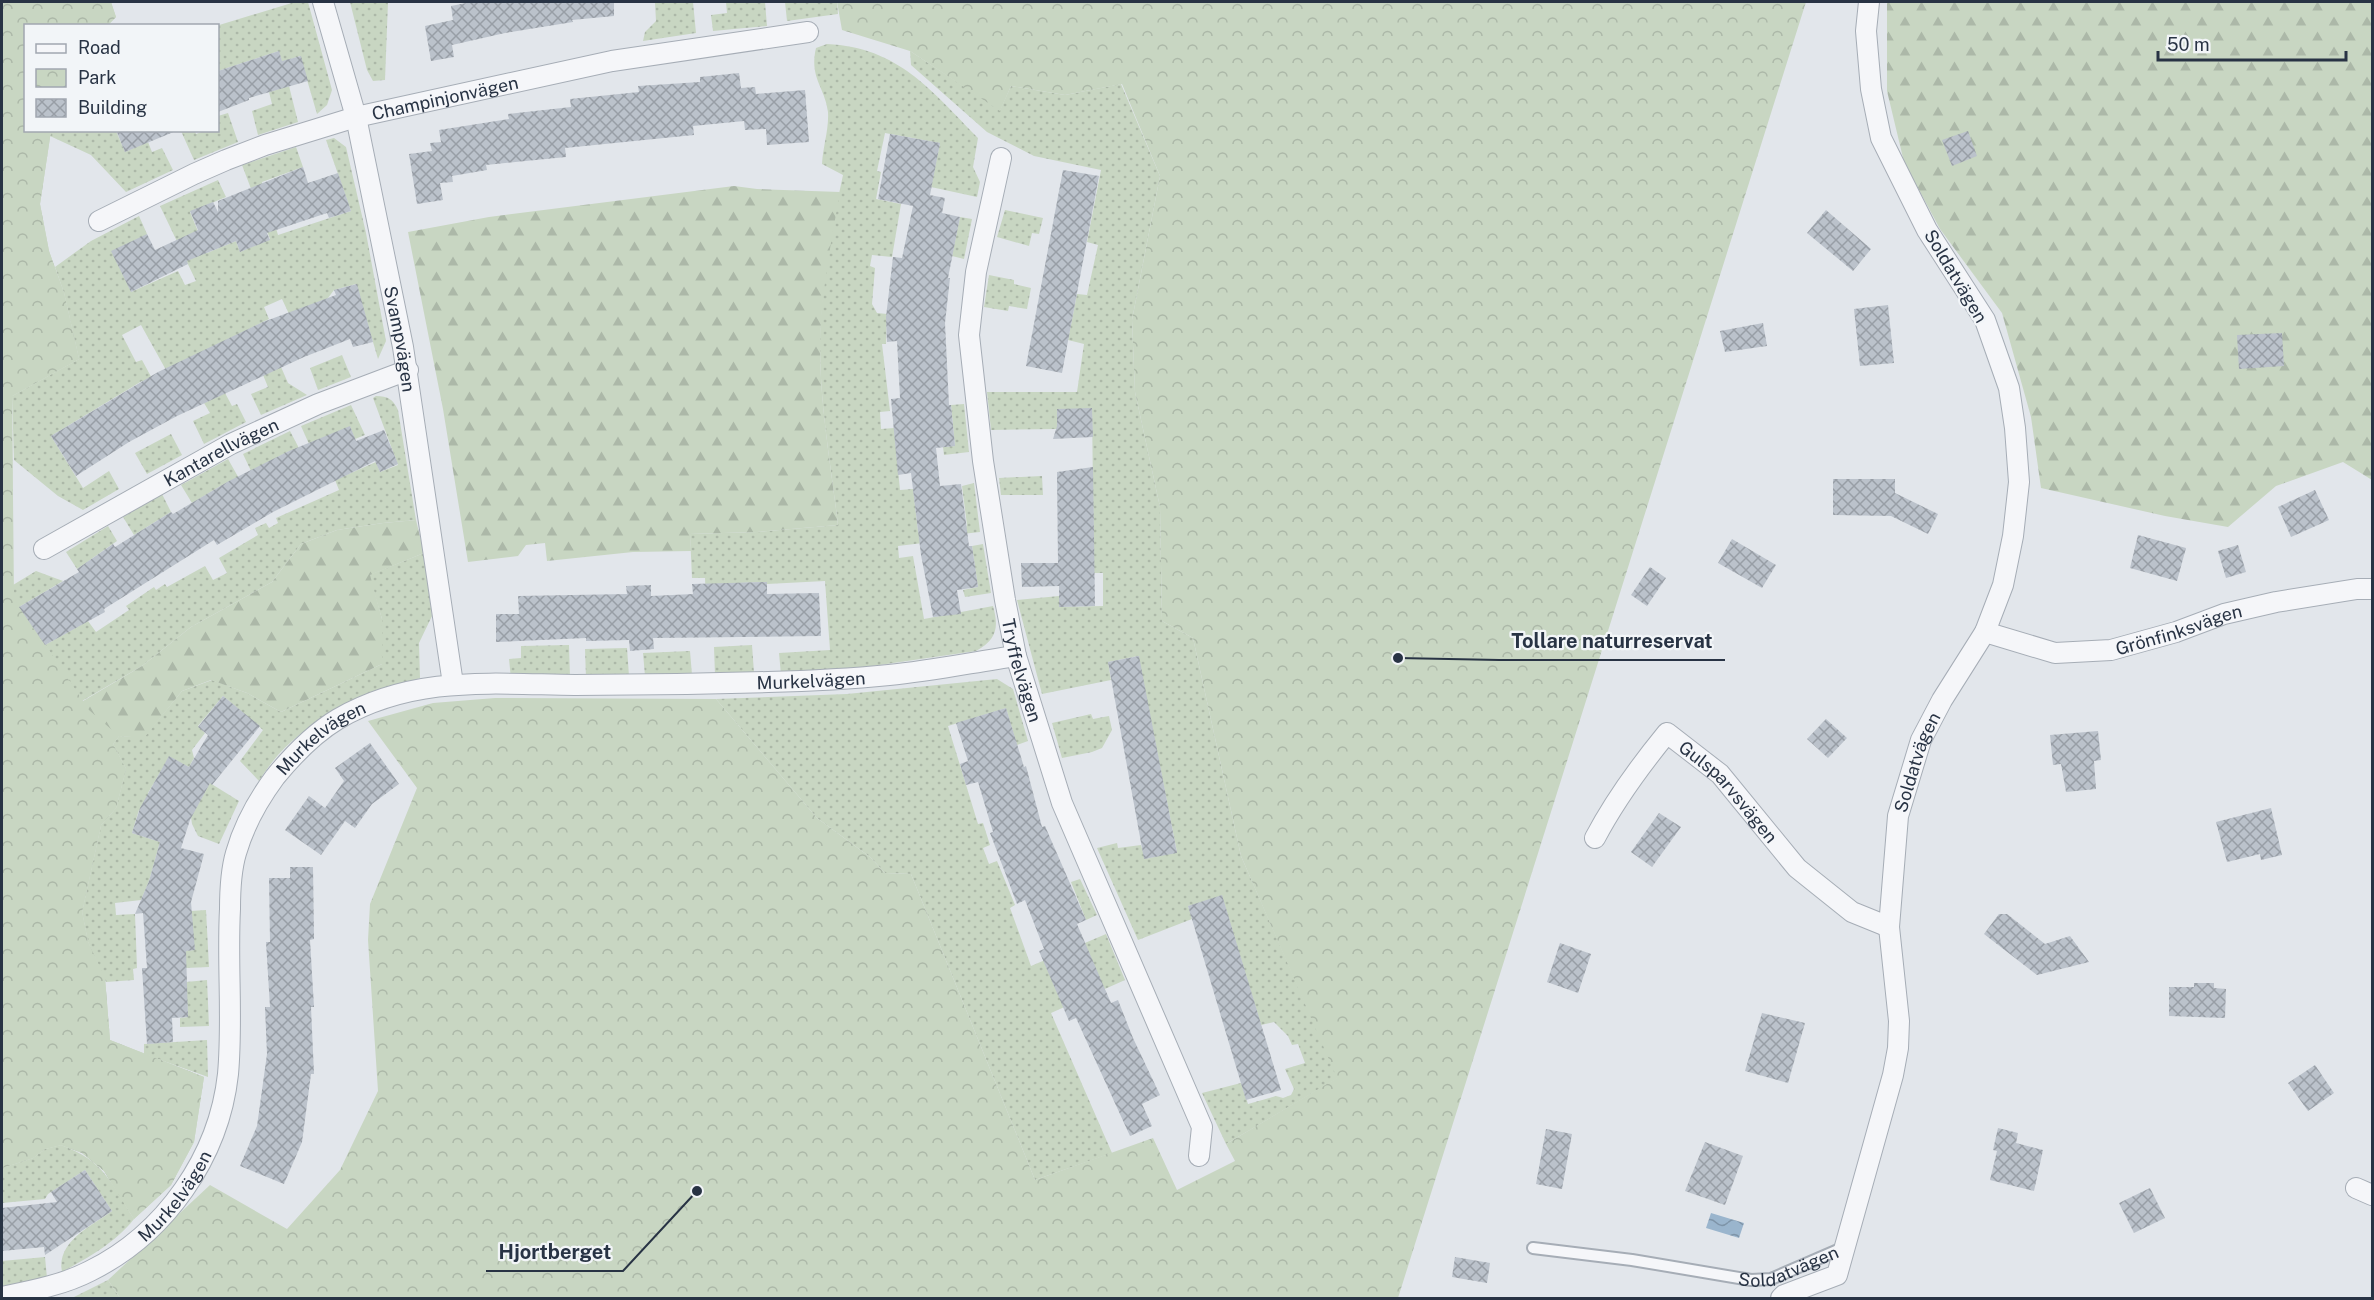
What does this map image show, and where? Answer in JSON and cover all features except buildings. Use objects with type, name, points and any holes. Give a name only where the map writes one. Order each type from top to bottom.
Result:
[{"type":"street","name":"Svampvägen","points":[[323,2],[356,117],[408,370],[453,684]]},
{"type":"street","name":"Soldatvägen","points":[[1845,1247],[1893,1075],[1898,1048],[1899,1021],[1889,927],[1898,816],[1921,740],[1942,700],[1984,632],[2003,585],[2013,536],[2019,482],[2009,388],[1985,320],[1927,230],[1881,138],[1871,89],[1866,31],[1869,2]]},
{"type":"street","name":"Champinjonvägen","points":[[99,221],[226,160],[356,117],[612,61],[808,32]]},
{"type":"street","name":"Tryffelvägen","points":[[1001,158],[976,272],[969,336],[983,461],[1016,656],[1062,803],[1202,1127],[1199,1156]]},
{"type":"street","name":"Kantarellvägen","points":[[44,549],[231,444],[318,404],[408,370]]},
{"type":"street","name":"Grönfinksvägen","points":[[1984,632],[2055,653],[2111,650],[2176,632],[2224,614],[2276,602],[2356,589],[2373,589]]},
{"type":"street","name":"Murkelvägen","points":[[2,1297],[54,1285],[90,1271],[119,1253],[148,1231],[193,1177],[208,1149],[218,1122],[227,1078],[230,1044],[228,944],[235,855],[247,822],[265,791],[287,761],[314,736],[338,719],[393,695],[453,684],[628,684],[838,679],[892,675],[1016,656]]},
{"type":"street","name":"Gulsparvsvägen","points":[[1594,838],[1609,812],[1667,734],[1720,774],[1797,868],[1852,912],[1889,927]]},
{"type":"street","points":[[1781,1299],[1784,1294],[1837,1275],[1845,1247]]},
{"type":"lane","name":"Soldatvägen","points":[[1533,1248],[1632,1260],[1751,1280],[1771,1279],[1845,1247]]},
{"type":"green space","points":[[2,2],[111,2],[116,17],[109,24],[24,24],[24,132],[51,132],[40,204],[49,251],[64,293],[79,359],[12,396],[14,598],[83,701],[142,666],[191,627],[272,582],[301,544],[337,530],[416,520],[424,553],[370,575],[382,619],[382,664],[281,712],[247,693],[211,680],[182,691],[144,738],[119,736],[113,744],[126,769],[116,808],[101,825],[82,912],[88,942],[105,978],[110,1040],[204,1077],[194,1142],[171,1185],[134,1219],[104,1171],[82,1153],[61,1145],[45,1149],[33,1158],[2,1168]]},
{"type":"green space","points":[[2,2],[111,2],[116,17],[109,24],[24,24],[24,132],[51,132],[40,204],[49,251],[64,293],[79,359],[12,396],[13,598],[89,710],[119,736],[113,744],[126,769],[116,808],[101,825],[82,912],[88,942],[105,978],[110,1040],[204,1077],[194,1142],[171,1185],[134,1219],[104,1171],[82,1153],[61,1145],[45,1149],[33,1158],[2,1168]]},
{"type":"green space","points":[[295,2],[308,2],[332,90],[327,105],[317,114],[300,56],[282,62],[279,51],[219,71],[219,25]]},
{"type":"green space","points":[[350,2],[388,2],[385,80],[373,81],[367,70]]},
{"type":"green space","points":[[693,2],[696,33],[643,41],[645,32],[656,21],[655,3]]},
{"type":"green space","points":[[726,2],[765,2],[767,26],[713,31],[711,15],[727,13]]},
{"type":"green space","points":[[785,2],[837,2],[838,14],[787,21]]},
{"type":"green space","points":[[837,2],[1806,2],[1398,1298],[120,1298],[108,1280],[210,1185],[287,1229],[340,1170],[378,1091],[368,940],[370,904],[417,788],[368,721],[433,703],[495,698],[716,699],[817,818],[870,857],[885,873],[911,874],[1035,1180],[1153,1138],[1177,1190],[1235,1161],[1226,1144],[1337,1078],[1241,856],[1193,638],[1162,621],[1160,507],[1135,392],[1132,320],[1160,176],[1122,84],[1065,95],[1011,86],[1000,111],[910,51],[842,30]]},
{"type":"green space","points":[[1887,2],[2372,2],[2372,480],[2343,462],[2276,486],[2228,527],[2165,516],[2041,488],[2031,417],[2002,313],[1940,229],[1904,162],[1887,91]]},
{"type":"green space","points":[[827,44],[874,53],[912,74],[978,138],[973,167],[980,182],[977,197],[931,187],[940,143],[885,133],[877,171],[881,172],[876,199],[901,204],[892,257],[872,255],[870,266],[875,268],[872,304],[877,313],[887,314],[886,344],[882,344],[890,411],[880,412],[881,429],[894,428],[900,490],[913,489],[918,531],[923,543],[898,546],[899,558],[913,556],[924,619],[993,606],[996,627],[988,642],[976,651],[831,672],[781,675],[779,653],[830,650],[825,581],[738,583],[706,603],[705,578],[692,578],[690,534],[757,532],[838,525],[820,369],[820,326],[824,282],[843,175],[822,164],[828,112],[816,75],[814,58],[816,48]]},
{"type":"green space","points":[[910,51],[1000,110],[1011,86],[1065,95],[1121,84],[1160,176],[1132,320],[1135,392],[1160,507],[1162,621],[1193,638],[1241,856],[1338,1078],[1226,1144],[1202,1093],[1241,1083],[1248,1104],[1276,1096],[1283,1098],[1291,1095],[1294,1089],[1285,1069],[1305,1063],[1298,1044],[1292,1045],[1288,1036],[1274,1022],[1261,1025],[1222,896],[1188,906],[1192,919],[1138,940],[1097,848],[1117,843],[1118,848],[1141,845],[1145,859],[1177,852],[1138,656],[1108,662],[1111,680],[1042,694],[1017,600],[1059,596],[1059,607],[1103,606],[1103,573],[1094,573],[1092,409],[1057,409],[1057,429],[991,430],[987,392],[1077,392],[1084,344],[1068,340],[1077,294],[1087,295],[1098,245],[1087,242],[1101,170],[1034,156],[987,132],[911,65]]},
{"type":"green space","points":[[289,86],[298,122],[258,135],[252,111],[272,104],[269,92]]},
{"type":"green space","points":[[228,113],[238,142],[194,160],[181,132],[195,132],[196,134],[219,132],[219,116]]},
{"type":"green space","points":[[51,132],[116,132],[125,152],[148,142],[152,152],[162,148],[173,170],[126,192],[91,155],[50,136]]},
{"type":"green space","points":[[334,138],[346,147],[366,233],[386,341],[378,359],[356,284],[334,290],[328,298],[289,314],[282,299],[264,307],[269,319],[166,370],[141,325],[122,335],[136,362],[142,360],[155,384],[147,388],[142,381],[51,436],[83,488],[109,471],[119,489],[83,510],[58,496],[14,460],[12,396],[79,359],[64,293],[55,267],[91,241],[139,216],[147,234],[131,292],[178,271],[185,285],[196,281],[160,206],[218,180],[226,197],[190,212],[207,253],[236,241],[240,252],[270,239],[242,165],[296,147],[303,167],[262,182],[278,235],[351,211],[326,140]]},
{"type":"green space","points":[[734,186],[840,192],[824,288],[820,346],[824,413],[838,525],[757,532],[690,534],[691,551],[633,552],[547,561],[545,543],[526,545],[518,556],[468,562],[443,409],[408,232],[489,217]]},
{"type":"green space","points":[[1005,210],[1043,218],[1039,234],[1032,233],[1029,246],[997,237]]},
{"type":"green space","points":[[960,217],[972,219],[964,259],[952,256]]},
{"type":"green space","points":[[989,275],[1014,280],[1014,284],[1031,288],[1027,309],[1009,306],[1008,311],[984,307]]},
{"type":"green space","points":[[342,355],[351,377],[318,390],[310,368]]},
{"type":"green space","points":[[281,367],[288,383],[307,395],[261,415],[251,394],[268,387],[263,375]]},
{"type":"green space","points":[[225,393],[232,406],[237,404],[246,422],[204,444],[193,421],[210,413],[204,403]]},
{"type":"green space","points":[[376,396],[390,399],[398,410],[416,520],[337,530],[301,544],[272,582],[191,627],[142,666],[82,701],[45,645],[88,621],[96,632],[129,610],[126,606],[154,587],[156,590],[165,584],[167,587],[205,566],[213,580],[227,573],[219,558],[258,535],[255,528],[266,523],[269,528],[278,523],[276,518],[339,490],[335,480],[376,462],[380,472],[398,465],[373,398]]},
{"type":"green space","points":[[964,404],[969,452],[944,455],[943,447],[955,446],[951,405]]},
{"type":"green space","points":[[351,405],[365,435],[355,439],[350,427],[309,444],[301,426]]},
{"type":"green space","points":[[290,431],[301,452],[289,451],[251,471],[243,454]]},
{"type":"green space","points":[[171,434],[182,455],[147,474],[135,453]]},
{"type":"green space","points":[[228,459],[241,482],[229,481],[192,503],[181,485]]},
{"type":"green space","points":[[1042,476],[1043,495],[1001,495],[999,478]]},
{"type":"green space","points":[[974,483],[980,532],[962,534],[967,525],[962,486]]},
{"type":"green space","points":[[162,494],[171,512],[134,535],[123,517]]},
{"type":"green space","points":[[108,526],[117,541],[77,569],[66,552]]},
{"type":"green space","points":[[983,544],[991,593],[965,597],[963,590],[978,587],[972,546]]},
{"type":"green space","points":[[424,553],[432,616],[419,643],[420,678],[351,704],[309,727],[274,760],[259,781],[240,761],[263,730],[223,696],[198,726],[205,733],[192,750],[194,758],[189,767],[169,757],[148,793],[153,814],[139,810],[132,833],[160,842],[149,881],[141,900],[115,903],[116,915],[135,914],[137,968],[133,969],[134,980],[106,982],[88,942],[82,912],[101,825],[116,808],[126,769],[113,744],[119,736],[144,737],[182,691],[212,680],[247,693],[281,712],[382,664],[382,619],[369,575]]},
{"type":"green space","points":[[36,571],[63,581],[19,607],[13,598],[13,585]]},
{"type":"green space","points":[[569,645],[570,677],[511,679],[509,659],[521,658],[521,646]]},
{"type":"green space","points":[[752,645],[754,673],[715,675],[714,647]]},
{"type":"green space","points":[[627,648],[629,676],[586,678],[585,649]]},
{"type":"green space","points":[[690,651],[692,675],[645,676],[643,653]]},
{"type":"green space","points":[[997,679],[1013,689],[1028,741],[1017,745],[1006,708],[948,726],[978,824],[983,823],[990,845],[983,848],[989,864],[997,861],[1015,905],[1010,908],[1031,966],[1106,934],[1125,980],[1051,1013],[1112,1153],[1035,1180],[911,874],[885,873],[870,857],[817,818],[716,699],[847,694]]},
{"type":"green space","points":[[1091,714],[1093,719],[1109,716],[1112,730],[1102,748],[1062,758],[1052,723]]},
{"type":"green space","points":[[210,783],[239,801],[219,844],[198,836],[192,824],[191,817]]},
{"type":"green space","points":[[1080,879],[1097,915],[1086,920],[1071,882]]},
{"type":"green space","points":[[206,910],[209,967],[186,968],[181,951],[194,950],[191,911]]},
{"type":"green space","points":[[207,980],[209,1026],[180,1027],[180,1018],[188,1017],[186,982]]},
{"type":"green space","points":[[207,1040],[208,1077],[144,1054],[144,1044]]},
{"type":"green space","points":[[61,1145],[87,1158],[105,1174],[134,1219],[110,1242],[62,1272],[64,1252],[70,1243],[112,1211],[85,1170],[48,1194],[45,1199],[2,1203],[2,1168],[33,1158],[45,1149]]},
{"type":"green space","points":[[45,1257],[47,1278],[2,1288],[2,1261]]},
{"type":"green space","points":[[108,1280],[120,1298],[72,1298]]},
{"type":"water","points":[[1711,1213],[1744,1223],[1739,1238],[1706,1228]]},
{"type":"place","name":"Tollare naturreservat","points":[[1398,658]]},
{"type":"place","name":"Hjortberget","points":[[697,1191]]}]
